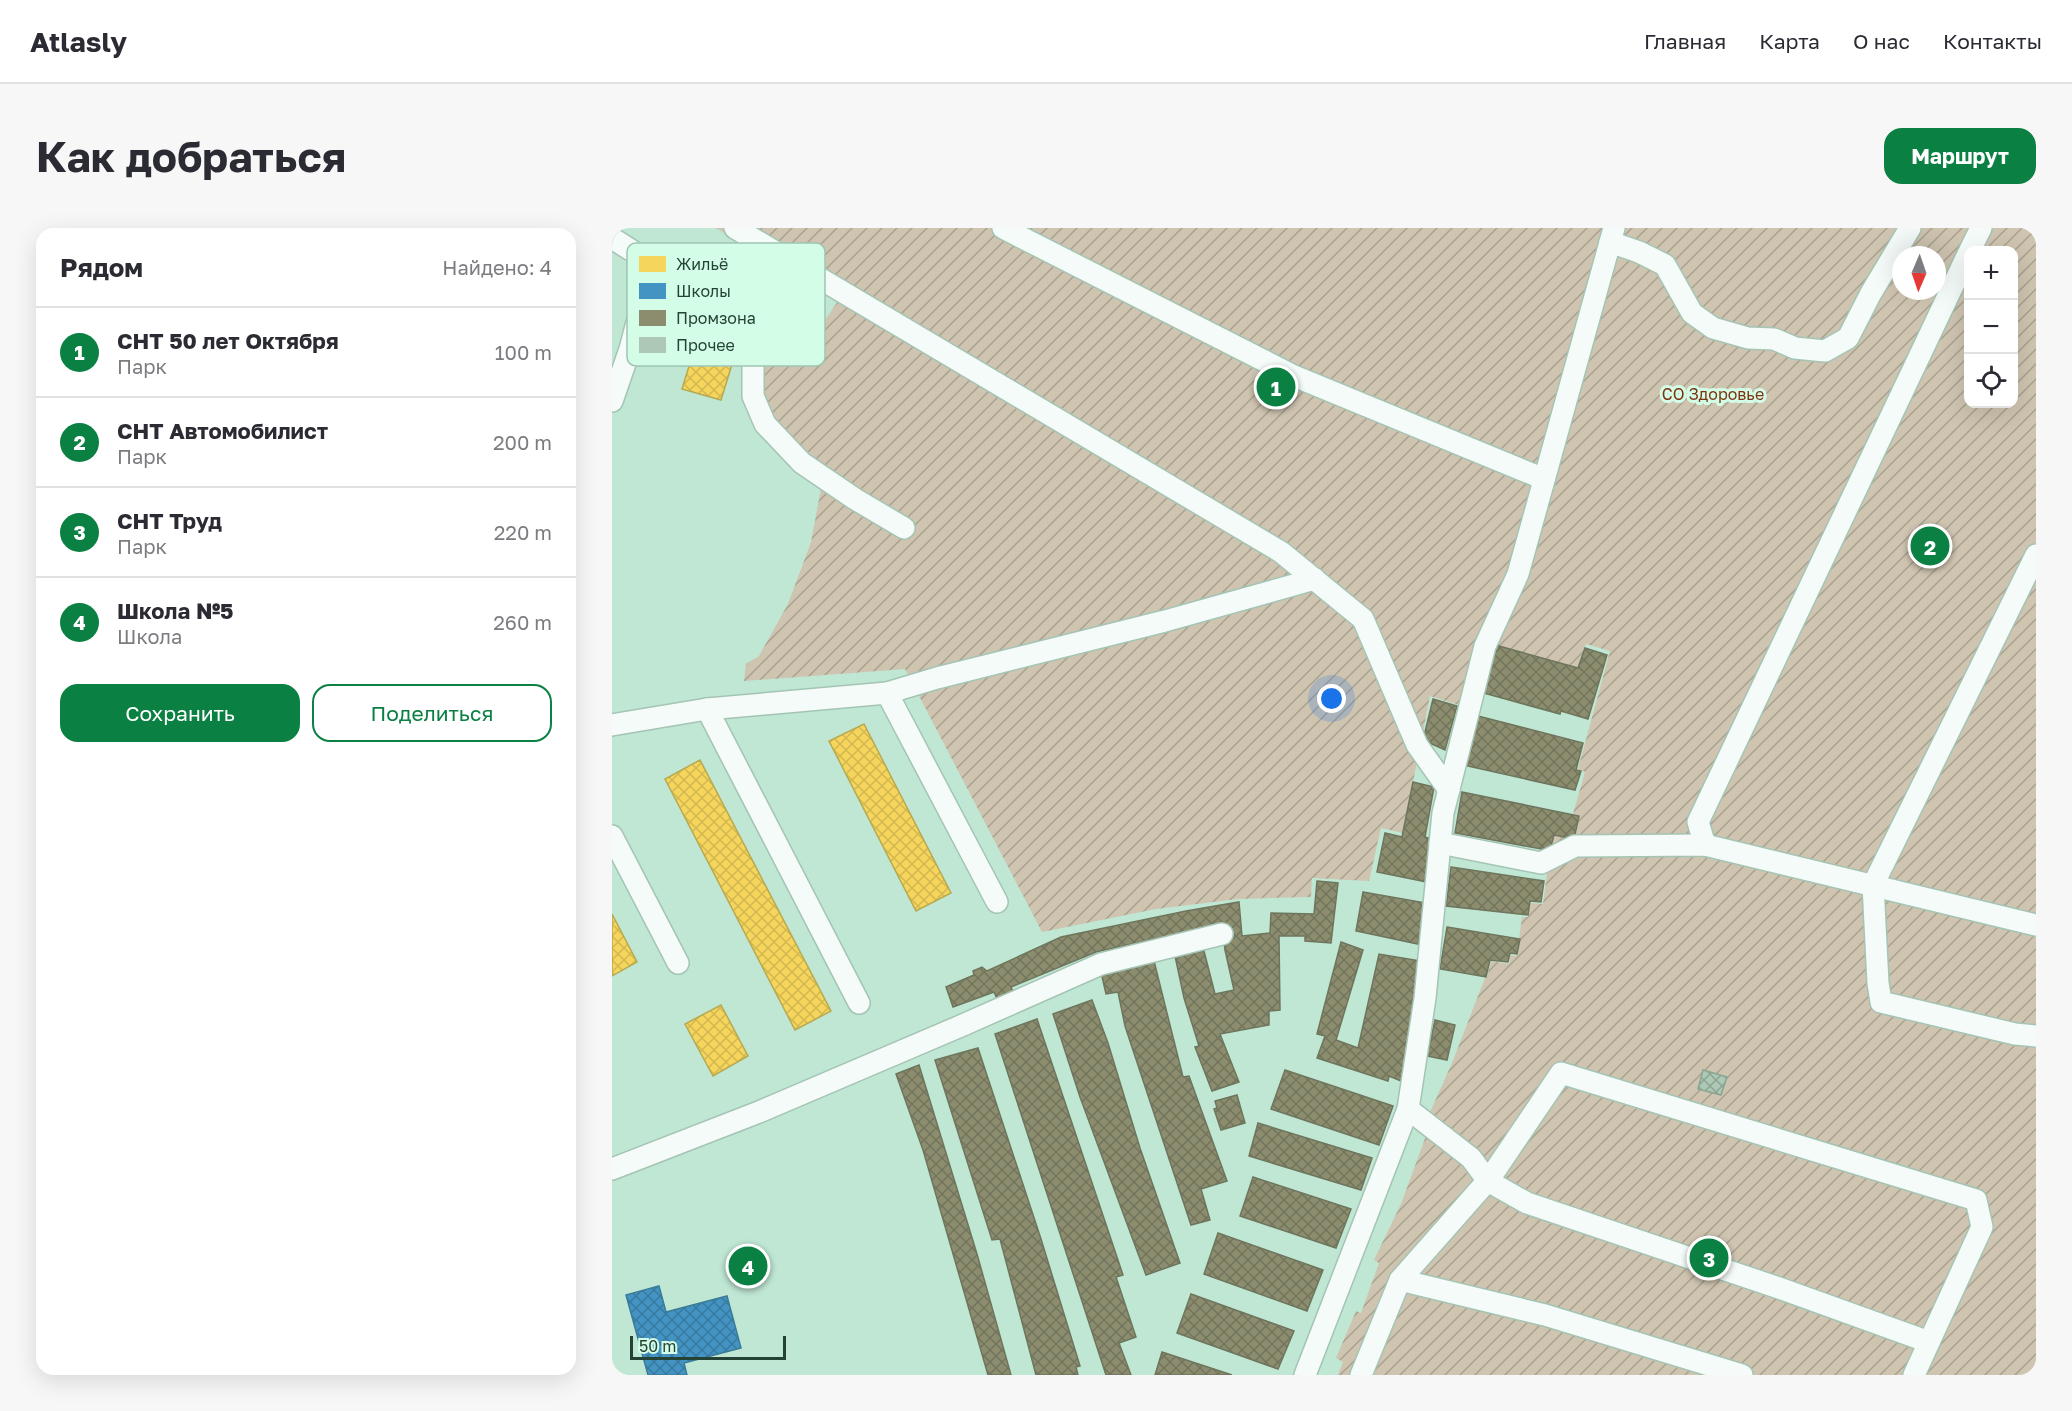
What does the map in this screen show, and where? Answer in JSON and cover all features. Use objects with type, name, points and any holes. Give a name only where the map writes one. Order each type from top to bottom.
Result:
[{"type":"street","points":[[735,228],[761,243]]},
{"type":"street","points":[[1003,228],[1294,376],[1544,479]]},
{"type":"street","points":[[1305,1375],[1408,1108],[1425,998],[1443,813],[1485,646],[1518,573],[1612,235],[1665,265],[1692,313],[1713,327],[1748,338],[1774,339],[1795,348],[1825,351],[1848,338],[1871,293],[1910,228]]},
{"type":"street","points":[[1972,246],[1981,228]]},
{"type":"street","points":[[612,238],[627,248]]},
{"type":"street","points":[[1705,845],[1698,822],[1964,263]]},
{"type":"street","points":[[825,281],[1281,552],[1315,579],[1364,619],[1417,745],[1449,790]]},
{"type":"street","points":[[612,400],[627,358]]},
{"type":"street","points":[[753,366],[753,396],[765,424],[802,463],[855,499],[904,528]]},
{"type":"street","points":[[2036,555],[1873,885],[1881,1002],[2015,1034],[2036,1036]]},
{"type":"street","points":[[612,725],[707,709],[887,693],[937,678],[1165,621],[1315,579]]},
{"type":"street","points":[[887,693],[998,902]]},
{"type":"street","points":[[707,709],[859,1003]]},
{"type":"street","points":[[612,836],[678,963]]},
{"type":"street","points":[[1440,843],[1541,863],[1575,846],[1705,845],[2036,925]]},
{"type":"street","points":[[612,1169],[769,1107],[1101,964],[1222,934]]},
{"type":"street","points":[[1361,1375],[1400,1280],[1488,1180],[1561,1073],[1976,1200],[1982,1227],[1914,1375]]},
{"type":"street","points":[[1408,1108],[1471,1158],[1488,1180],[1527,1203],[1779,1288],[1929,1342]]},
{"type":"street","points":[[1400,1280],[1545,1315],[1742,1375]]},
{"type":"green space","name":"СО Здоровье","points":[[716,228],[2036,228],[2036,1375],[1338,1375],[1343,1362],[1336,1358],[1356,1311],[1361,1313],[1379,1263],[1374,1260],[1401,1204],[1431,1122],[1427,1119],[1487,977],[1491,961],[1509,964],[1511,955],[1516,956],[1517,954],[1522,917],[1528,917],[1530,903],[1543,904],[1554,835],[1575,839],[1579,816],[1573,814],[1585,772],[1578,769],[1610,651],[1586,644],[1578,668],[1493,644],[1475,710],[1430,696],[1403,833],[1381,828],[1369,881],[1312,878],[1311,897],[1238,899],[1156,909],[1042,932],[905,669],[744,681],[746,664],[759,656],[788,604],[811,542],[823,478],[812,455],[758,415],[756,366],[825,366],[825,320],[838,301],[825,293],[825,243],[741,243]]},
{"type":"building: Жильё","points":[[689,366],[731,366],[721,400],[682,389]]},
{"type":"building: Жильё","points":[[864,724],[951,893],[916,911],[829,741]]},
{"type":"building: Жильё","points":[[700,760],[831,1011],[795,1030],[665,779]]},
{"type":"building: Жильё","points":[[612,914],[637,962],[612,976]]},
{"type":"building: Жильё","points":[[721,1005],[748,1056],[713,1076],[685,1024]]},
{"type":"building: Школы","points":[[659,1286],[666,1312],[727,1296],[741,1348],[684,1363],[687,1375],[648,1375],[626,1295]]},
{"type":"building: Промзона","points":[[1492,644],[1578,668],[1585,648],[1607,655],[1588,719],[1561,711],[1560,714],[1480,692]]},
{"type":"building: Промзона","points":[[1433,699],[1457,706],[1445,750],[1423,740]]},
{"type":"building: Промзона","points":[[1474,715],[1583,743],[1576,770],[1581,771],[1575,790],[1463,765]]},
{"type":"building: Промзона","points":[[1413,782],[1434,787],[1425,837],[1435,840],[1427,882],[1377,872],[1385,833],[1402,837]]},
{"type":"building: Промзона","points":[[1462,792],[1579,816],[1574,839],[1554,835],[1550,850],[1547,850],[1455,833]]},
{"type":"building: Промзона","points":[[1451,867],[1544,881],[1541,902],[1530,901],[1528,915],[1446,906]]},
{"type":"building: Промзона","points":[[1317,881],[1338,883],[1331,943],[1305,941],[1305,936],[1279,936],[1280,1010],[1269,1011],[1269,1025],[1220,1034],[1239,1082],[1212,1091],[1195,1047],[1199,1046],[1184,998],[1175,956],[1204,951],[1215,994],[1234,990],[1222,924],[1096,952],[1011,987],[1014,994],[998,1001],[994,992],[953,1007],[946,987],[974,975],[973,971],[982,967],[987,971],[1061,937],[1239,902],[1242,936],[1270,933],[1271,913],[1314,914]]},
{"type":"building: Промзона","points":[[1363,892],[1426,903],[1418,944],[1356,931]]},
{"type":"building: Промзона","points":[[1447,927],[1520,939],[1517,954],[1510,953],[1508,962],[1490,960],[1486,977],[1440,969]]},
{"type":"building: Промзона","points":[[1341,942],[1363,950],[1336,1040],[1358,1048],[1379,954],[1421,961],[1410,1048],[1401,1081],[1389,1076],[1388,1081],[1317,1058],[1325,1036],[1317,1034]]},
{"type":"building: Промзона","points":[[1154,961],[1183,1077],[1189,1076],[1227,1181],[1201,1189],[1210,1220],[1191,1225],[1125,1026],[1118,992],[1106,994],[1101,972]]},
{"type":"building: Промзона","points":[[1092,1000],[1180,1263],[1146,1275],[1080,1097],[1053,1014]]},
{"type":"building: Промзона","points":[[1037,1019],[1123,1275],[1116,1277],[1136,1337],[1119,1343],[1131,1375],[1106,1375],[995,1034]]},
{"type":"building: Промзона","points":[[1435,1020],[1455,1025],[1447,1060],[1427,1056]]},
{"type":"building: Промзона","points":[[978,1048],[1080,1366],[1076,1367],[1078,1375],[1036,1375],[1000,1239],[992,1240],[935,1060]]},
{"type":"building: Промзона","points":[[919,1065],[977,1254],[1011,1375],[988,1375],[923,1150],[896,1074]]},
{"type":"building: Промзона","points":[[1285,1070],[1393,1106],[1379,1145],[1271,1109]]},
{"type":"building: Промзона","points":[[1237,1095],[1245,1123],[1221,1130],[1214,1109],[1217,1108],[1215,1101]]},
{"type":"building: Промзона","points":[[1258,1123],[1372,1158],[1361,1190],[1249,1156]]},
{"type":"building: Промзона","points":[[1253,1177],[1351,1209],[1336,1248],[1240,1216]]},
{"type":"building: Промзона","points":[[1218,1233],[1323,1270],[1307,1311],[1204,1274]]},
{"type":"building: Промзона","points":[[1191,1294],[1294,1331],[1278,1369],[1177,1333]]},
{"type":"building: Промзона","points":[[1162,1352],[1232,1375],[1155,1375]]},
{"type":"building: Прочее","points":[[1703,1070],[1727,1077],[1721,1095],[1698,1089]]},
{"type":"place","name":"СНТ 50 лет Октября","points":[[1276,387]]},
{"type":"place","name":"СНТ Автомобилист","points":[[1930,546]]},
{"type":"place","name":"СНТ Труд","points":[[1709,1258]]},
{"type":"place","name":"Школа №5","points":[[748,1266]]}]
